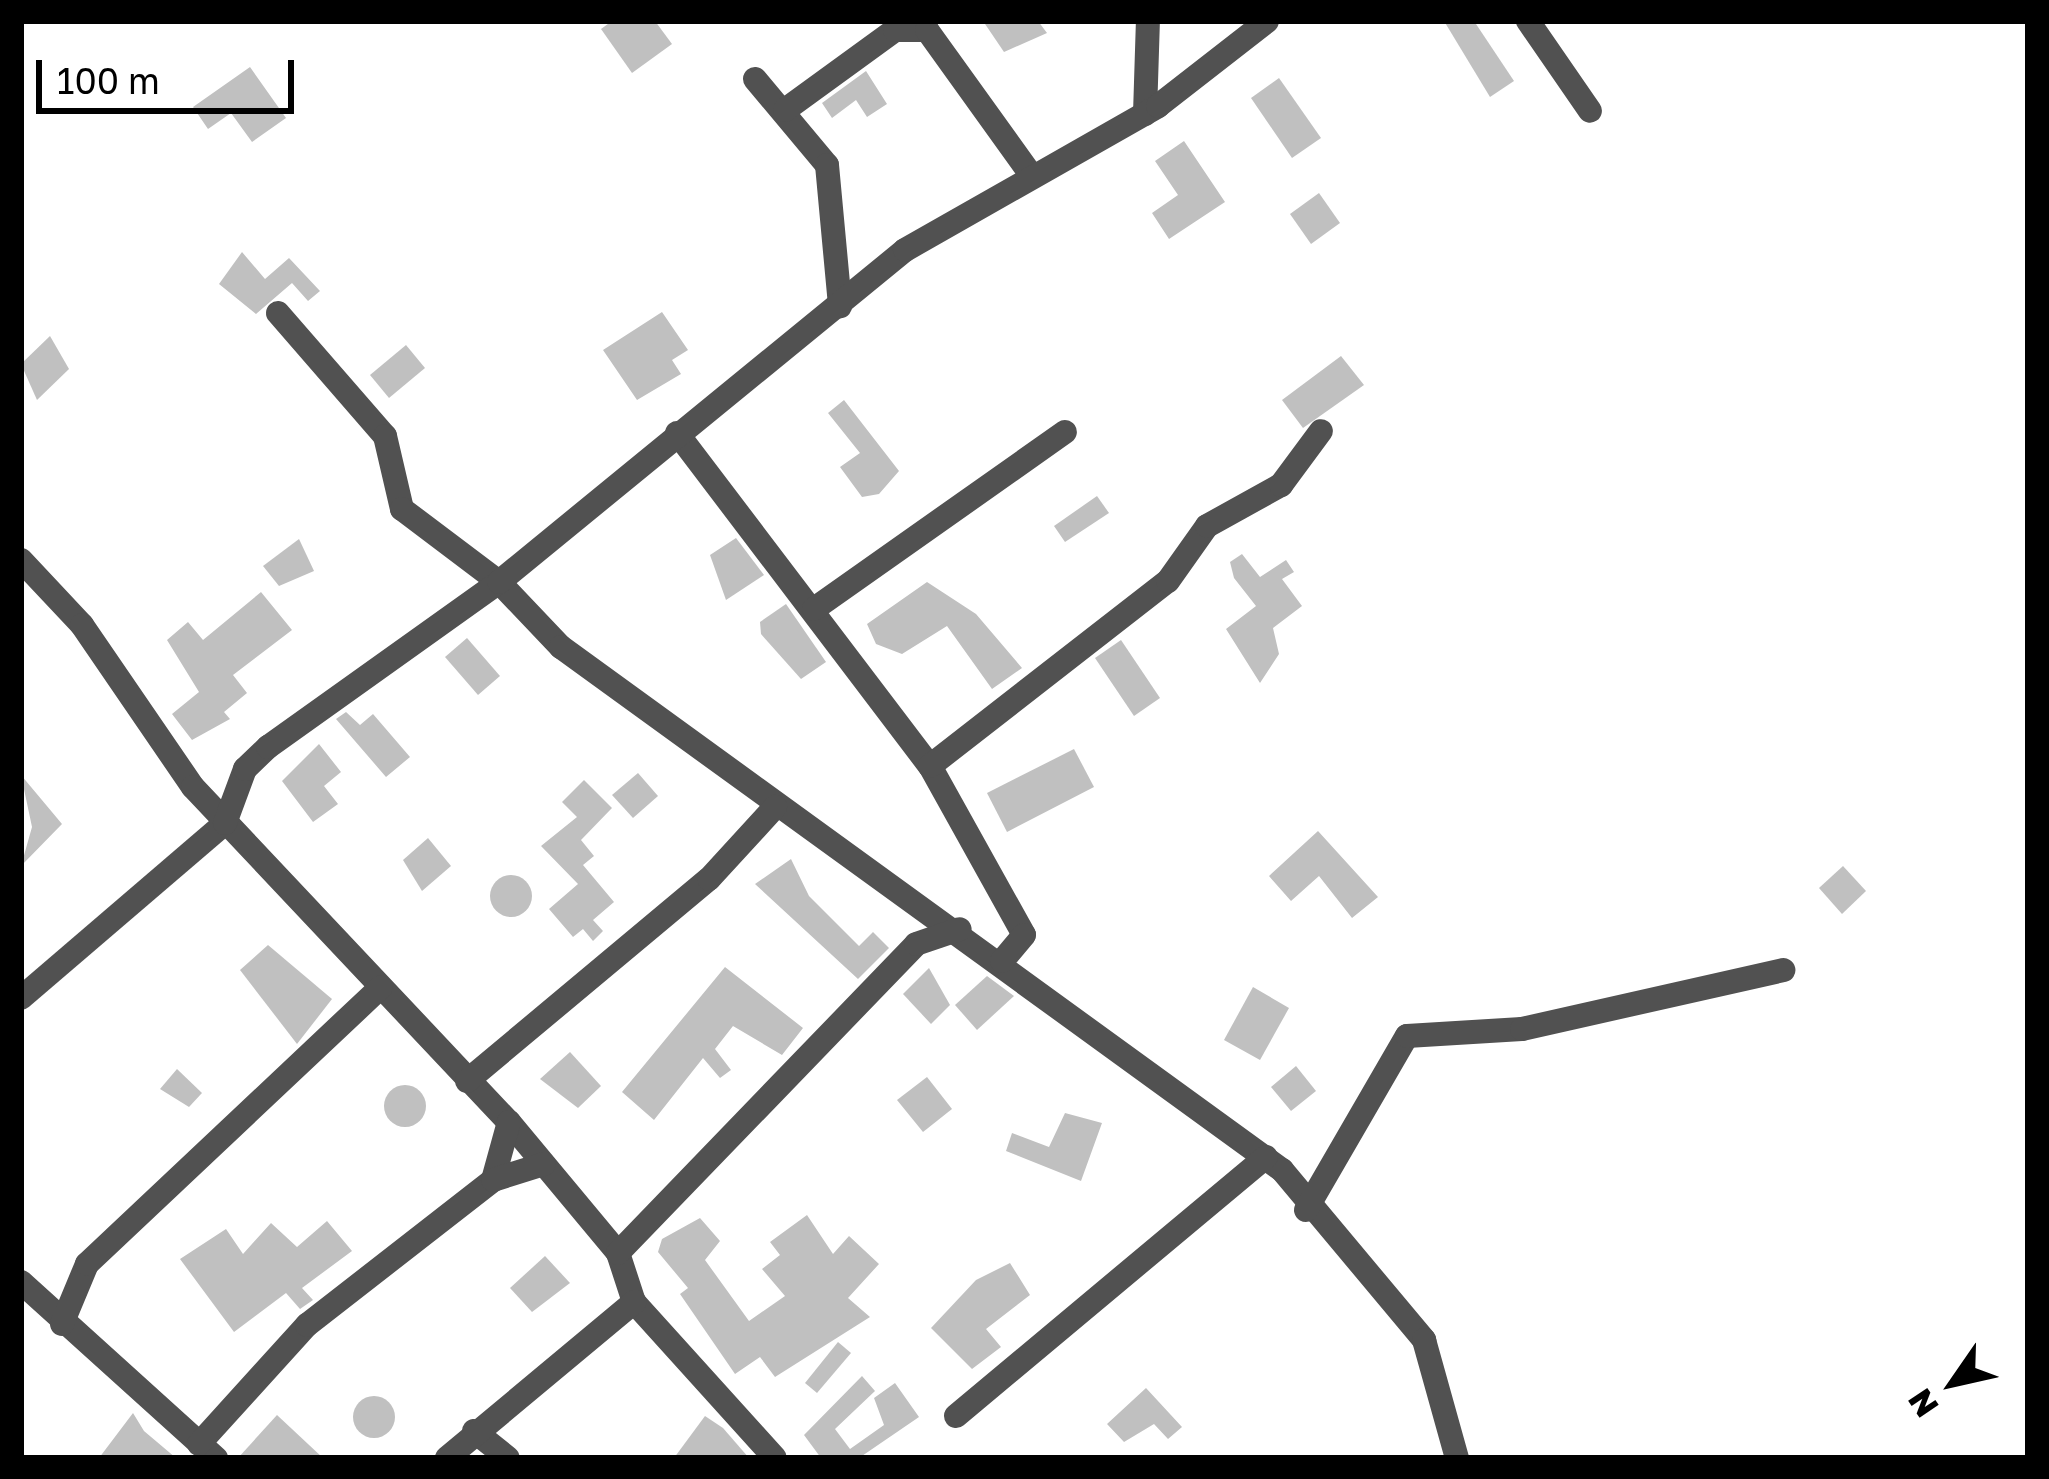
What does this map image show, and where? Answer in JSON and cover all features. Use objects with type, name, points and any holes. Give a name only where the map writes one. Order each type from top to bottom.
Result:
[{"type":"street","points":[[1145,114],[1148,21]]},
{"type":"street","points":[[21,998],[225,823],[245,770],[268,747],[499,581],[905,250],[1145,114],[1267,21]]},
{"type":"street","points":[[1528,21],[1590,111]]},
{"type":"street","points":[[785,110],[895,29],[927,30],[1032,176]]},
{"type":"street","points":[[755,79],[826,165],[840,306]]},
{"type":"street","points":[[278,313],[386,436],[402,509],[499,581],[561,647],[775,807],[923,901],[1266,1157],[1306,1210],[1381,1277],[1424,1340],[1457,1458]]},
{"type":"street","points":[[930,766],[1168,580],[1207,526],[1281,484],[1321,431]]},
{"type":"street","points":[[814,609],[1065,432]]},
{"type":"street","points":[[677,433],[930,766],[1024,934],[1002,961]]},
{"type":"street","points":[[21,560],[82,625],[225,823],[509,1122],[618,1252],[634,1302],[775,1458]]},
{"type":"street","points":[[467,1082],[709,880],[775,807]]},
{"type":"street","points":[[916,944],[923,901]]},
{"type":"street","points":[[618,1252],[916,944],[960,929]]},
{"type":"street","points":[[1306,1210],[1407,1036],[1522,1029],[1783,970]]},
{"type":"street","points":[[62,1324],[87,1264],[380,988]]},
{"type":"street","points":[[493,1180],[509,1122]]},
{"type":"street","points":[[956,1416],[1266,1157]]},
{"type":"street","points":[[21,1282],[62,1324],[208,1451],[307,1324],[493,1180],[544,1164]]},
{"type":"street","points":[[447,1458],[634,1302]]},
{"type":"street","points":[[474,1431],[508,1458]]},
{"type":"building","points":[[612,21],[655,21],[672,44],[632,73],[601,29]]},
{"type":"building","points":[[983,21],[1038,21],[1047,33],[1004,52]]},
{"type":"building","points":[[1444,21],[1474,21],[1514,81],[1490,97]]},
{"type":"building","points":[[250,67],[286,118],[252,142],[231,113],[208,129],[193,107]]},
{"type":"building","points":[[866,71],[887,104],[867,117],[856,100],[832,118],[822,103]]},
{"type":"building","points":[[1279,78],[1321,138],[1292,158],[1251,98]]},
{"type":"building","points":[[1184,141],[1225,202],[1169,239],[1152,213],[1178,195],[1155,161]]},
{"type":"building","points":[[1319,193],[1340,223],[1311,244],[1290,214]]},
{"type":"building","points":[[242,252],[265,279],[289,258],[320,291],[308,301],[292,283],[256,314],[219,284]]},
{"type":"building","points":[[662,312],[688,350],[672,360],[681,374],[637,400],[603,350]]},
{"type":"building","points":[[50,336],[69,369],[37,400],[21,364]]},
{"type":"building","points":[[406,345],[425,368],[389,398],[370,375]]},
{"type":"building","points":[[1341,356],[1364,385],[1303,428],[1282,400]]},
{"type":"building","points":[[844,400],[899,471],[879,494],[862,497],[840,467],[860,453],[828,413]]},
{"type":"building","points":[[1097,496],[1109,513],[1065,542],[1054,526]]},
{"type":"building","points":[[736,538],[764,575],[726,600],[710,555]]},
{"type":"building","points":[[299,539],[314,571],[279,586],[263,566]]},
{"type":"building","points":[[1242,554],[1260,577],[1286,560],[1294,572],[1282,579],[1302,606],[1273,628],[1279,654],[1260,683],[1226,629],[1256,606],[1234,578],[1230,562]]},
{"type":"building","points":[[927,582],[976,614],[1022,668],[992,689],[947,626],[902,654],[876,644],[867,624]]},
{"type":"building","points":[[261,592],[292,630],[233,675],[247,693],[224,712],[230,719],[192,740],[172,714],[199,692],[167,640],[188,622],[203,640]]},
{"type":"building","points":[[786,604],[826,662],[801,679],[761,634],[760,622]]},
{"type":"building","points":[[467,638],[500,676],[478,695],[445,657]]},
{"type":"building","points":[[1121,640],[1160,698],[1134,716],[1095,658]]},
{"type":"building","points":[[346,712],[360,725],[373,714],[410,757],[386,777],[336,719]]},
{"type":"building","points":[[319,744],[341,772],[324,786],[338,804],[313,822],[282,781]]},
{"type":"building","points":[[1074,749],[1094,787],[1007,832],[987,793]]},
{"type":"building","points":[[638,773],[658,796],[633,818],[612,795]]},
{"type":"building","points":[[21,775],[62,824],[21,866],[32,827]]},
{"type":"building","points":[[584,780],[612,808],[581,840],[594,856],[583,865],[614,902],[593,920],[603,931],[593,941],[583,929],[573,937],[549,909],[578,884],[541,846],[577,817],[562,802]]},
{"type":"building","points":[[1318,831],[1378,897],[1352,918],[1319,876],[1291,901],[1269,876]]},
{"type":"building","points":[[428,838],[451,866],[422,891],[403,860]]},
{"type":"building","points":[[791,859],[809,896],[859,946],[873,932],[889,948],[858,979],[755,884]]},
{"type":"building","points":[[1843,866],[1866,891],[1842,914],[1819,888]]},
{"type":"building","points":[[511,875],[526,881],[532,896],[526,911],[511,917],[496,911],[490,896],[496,881]]},
{"type":"building","points":[[268,945],[332,999],[297,1044],[240,970]]},
{"type":"building","points":[[725,967],[803,1028],[782,1055],[733,1026],[715,1049],[731,1070],[720,1078],[703,1058],[654,1120],[622,1092]]},
{"type":"building","points":[[929,968],[950,1005],[931,1024],[903,994]]},
{"type":"building","points":[[987,976],[1014,996],[977,1030],[955,1005]]},
{"type":"building","points":[[1253,987],[1289,1008],[1260,1060],[1224,1040]]},
{"type":"building","points":[[570,1052],[601,1086],[578,1108],[540,1079]]},
{"type":"building","points":[[1296,1066],[1316,1091],[1291,1111],[1271,1087]]},
{"type":"building","points":[[177,1069],[202,1093],[189,1107],[160,1089]]},
{"type":"building","points":[[927,1077],[952,1109],[923,1132],[897,1100]]},
{"type":"building","points":[[405,1085],[420,1091],[426,1106],[420,1121],[405,1127],[390,1121],[384,1106],[390,1091]]},
{"type":"building","points":[[1065,1113],[1102,1123],[1081,1181],[1006,1151],[1012,1133],[1049,1147]]},
{"type":"building","points":[[807,1215],[833,1254],[849,1236],[879,1264],[848,1298],[870,1317],[775,1377],[760,1357],[735,1374],[680,1294],[688,1288],[658,1252],[662,1239],[700,1218],[720,1241],[705,1260],[749,1321],[785,1296],[762,1269],[780,1255],[770,1242]]},
{"type":"building","points":[[327,1221],[352,1251],[302,1288],[313,1300],[300,1309],[286,1293],[234,1332],[180,1259],[226,1229],[243,1254],[271,1223],[297,1247]]},
{"type":"building","points":[[545,1256],[570,1283],[532,1312],[510,1288]]},
{"type":"building","points":[[1010,1263],[1030,1295],[986,1329],[1001,1347],[972,1369],[931,1328],[976,1280]]},
{"type":"building","points":[[838,1342],[851,1353],[817,1393],[805,1383]]},
{"type":"building","points":[[862,1376],[875,1391],[835,1429],[850,1449],[884,1425],[874,1398],[895,1383],[919,1417],[859,1458],[821,1458],[804,1435]]},
{"type":"building","points":[[1146,1388],[1182,1427],[1168,1439],[1154,1424],[1124,1442],[1107,1424]]},
{"type":"building","points":[[374,1396],[389,1402],[395,1417],[389,1432],[374,1438],[359,1432],[353,1417],[359,1402]]},
{"type":"building","points":[[133,1413],[144,1431],[176,1458],[99,1458]]},
{"type":"building","points":[[277,1415],[323,1458],[238,1458]]},
{"type":"building","points":[[705,1416],[723,1428],[749,1458],[674,1458]]}]
